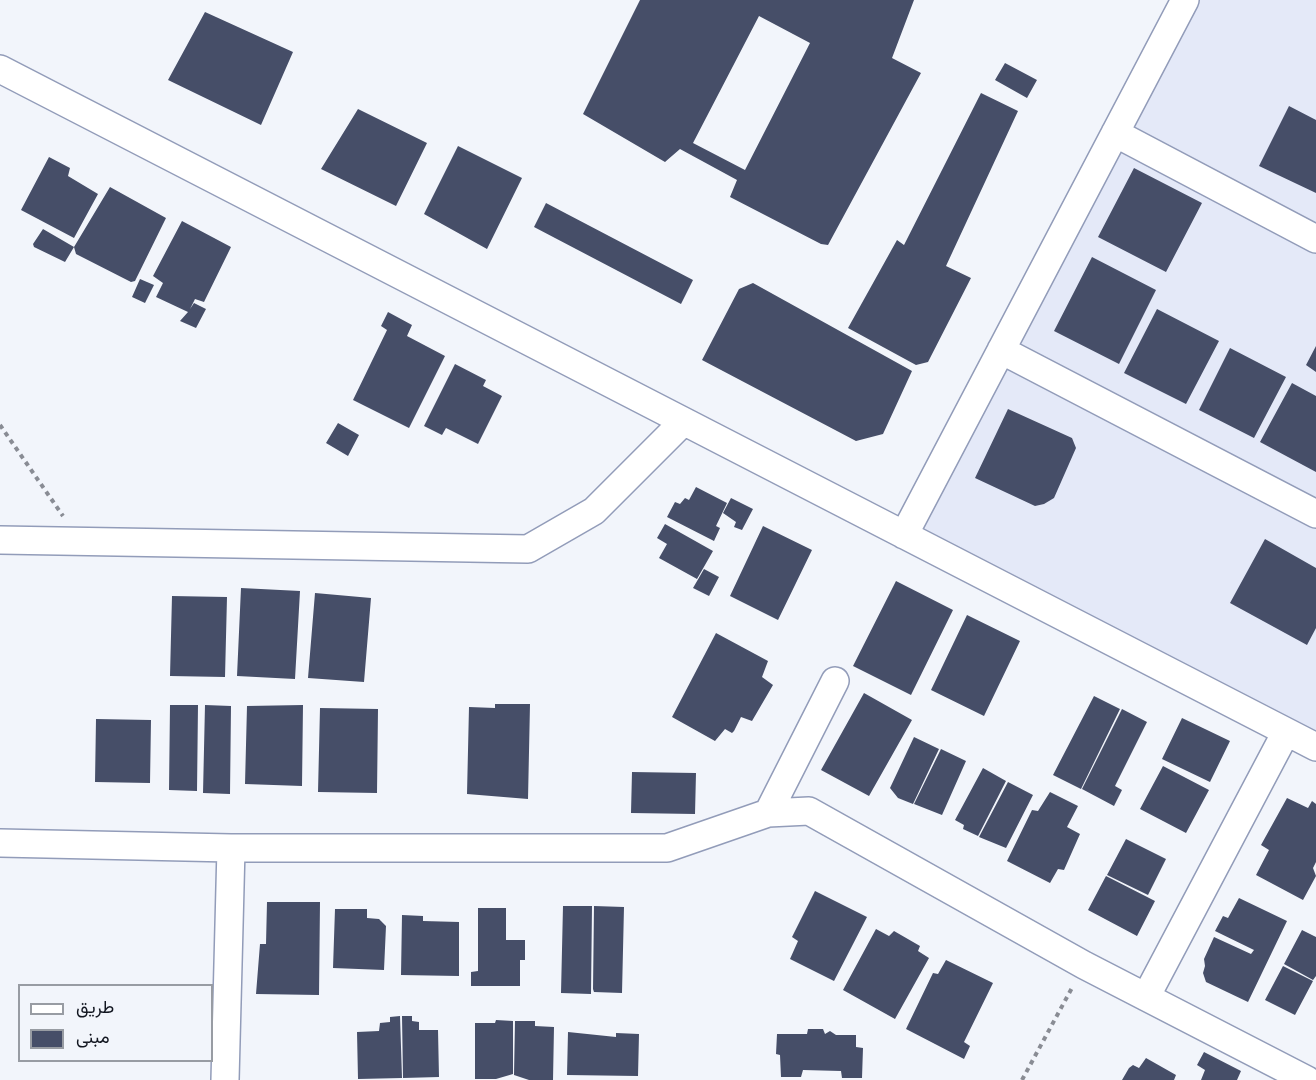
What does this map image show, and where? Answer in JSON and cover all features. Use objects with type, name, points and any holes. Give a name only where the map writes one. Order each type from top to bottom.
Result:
[{"type":"street","points":[[904,536],[1185,0]]},
{"type":"street","points":[[0,69],[1316,747]]},
{"type":"street","points":[[1115,133],[1316,239]]},
{"type":"street","points":[[1001,350],[1316,514]]},
{"type":"street","points":[[0,540],[528,549],[594,511],[683,422]]},
{"type":"street","points":[[768,813],[835,681]]},
{"type":"street","points":[[1146,997],[1286,732]]},
{"type":"street","points":[[0,843],[231,848],[667,848],[768,813],[809,811],[1084,965],[1307,1080]]},
{"type":"street","points":[[225,1080],[231,848]]},
{"type":"path","points":[[0,425],[13,440],[80,541]]},
{"type":"path","points":[[1022,1080],[1084,965]]},
{"type":"shaded area","points":[[1185,0],[1316,0],[1316,747],[904,535]]},
{"type":"building","points":[[640,0],[914,0],[892,58],[921,73],[828,245],[821,244],[730,197],[737,180],[680,149],[665,162],[583,114]],"holes":[[[759,16],[810,43],[745,170],[693,143]]]},
{"type":"building","points":[[205,12],[293,52],[261,125],[168,80]]},
{"type":"building","points":[[1005,63],[1037,80],[1027,98],[995,80]]},
{"type":"building","points":[[981,93],[1018,111],[946,266],[971,278],[928,362],[916,365],[848,328],[897,240],[904,245]]},
{"type":"building","points":[[1289,106],[1316,120],[1316,193],[1259,166]]},
{"type":"building","points":[[358,109],[427,143],[396,206],[321,169]]},
{"type":"building","points":[[458,146],[522,178],[487,249],[424,214]]},
{"type":"building","points":[[49,157],[70,168],[68,176],[98,194],[74,238],[21,210]]},
{"type":"building","points":[[1134,168],[1202,203],[1166,272],[1098,237]]},
{"type":"building","points":[[110,187],[166,218],[135,281],[131,282],[76,254],[74,247]]},
{"type":"building","points":[[546,203],[693,280],[681,304],[534,227]]},
{"type":"building","points":[[182,221],[231,247],[204,302],[195,299],[190,309],[194,303],[206,309],[196,328],[180,321],[188,312],[156,297],[163,283],[153,276]]},
{"type":"building","points":[[43,229],[74,247],[65,262],[34,247],[33,244]]},
{"type":"building","points":[[1092,257],[1156,290],[1119,364],[1054,331]]},
{"type":"building","points":[[140,279],[154,285],[145,303],[132,297]]},
{"type":"building","points":[[753,283],[912,371],[883,434],[856,441],[702,360],[739,289]]},
{"type":"building","points":[[1157,309],[1219,341],[1186,404],[1124,373]]},
{"type":"building","points":[[388,312],[412,325],[407,336],[445,356],[409,428],[353,400],[387,330],[381,326]]},
{"type":"building","points":[[1316,346],[1316,372],[1306,365]]},
{"type":"building","points":[[1230,348],[1286,377],[1254,438],[1199,410]]},
{"type":"building","points":[[455,364],[486,380],[483,386],[502,396],[478,444],[446,428],[442,435],[424,426]]},
{"type":"building","points":[[1292,383],[1316,396],[1316,472],[1260,442]]},
{"type":"building","points":[[1008,409],[1072,438],[1076,448],[1054,498],[1044,504],[1035,506],[975,478]]},
{"type":"building","points":[[338,423],[359,435],[348,456],[326,443]]},
{"type":"building","points":[[696,487],[727,503],[716,526],[720,528],[714,541],[667,517],[675,502],[680,504],[685,498],[689,500]]},
{"type":"building","points":[[731,498],[753,509],[742,530],[734,527],[736,522],[723,513]]},
{"type":"building","points":[[665,524],[713,551],[697,579],[659,558],[667,544],[657,538]]},
{"type":"building","points":[[763,526],[812,550],[778,620],[730,596]]},
{"type":"building","points":[[1265,539],[1316,568],[1316,628],[1307,645],[1230,603]]},
{"type":"building","points":[[704,569],[719,577],[709,596],[693,588]]},
{"type":"building","points":[[896,581],[953,610],[911,695],[853,666]]},
{"type":"building","points":[[241,588],[300,591],[295,679],[237,676]]},
{"type":"building","points":[[315,593],[371,598],[364,682],[308,678]]},
{"type":"building","points":[[172,596],[227,597],[225,677],[170,676]]},
{"type":"building","points":[[967,615],[1020,641],[984,716],[931,690]]},
{"type":"building","points":[[716,633],[768,661],[762,677],[773,685],[752,721],[741,717],[732,733],[725,729],[715,741],[672,717]]},
{"type":"building","points":[[864,693],[912,720],[869,796],[821,770]]},
{"type":"building","points":[[1094,696],[1120,709],[1081,789],[1053,775]]},
{"type":"building","points":[[495,704],[530,704],[528,799],[467,794],[469,707],[495,708]]},
{"type":"building","points":[[170,705],[198,705],[197,791],[169,790]]},
{"type":"building","points":[[205,705],[231,706],[230,794],[203,793]]},
{"type":"building","points":[[303,705],[302,786],[245,784],[247,706]]},
{"type":"building","points":[[320,708],[378,709],[377,793],[318,792]]},
{"type":"building","points":[[1122,709],[1147,722],[1115,786],[1122,790],[1114,806],[1082,789]]},
{"type":"building","points":[[1182,718],[1230,741],[1210,782],[1162,759]]},
{"type":"building","points":[[96,719],[151,720],[150,783],[95,782]]},
{"type":"building","points":[[914,737],[939,749],[913,804],[898,798],[890,788]]},
{"type":"building","points":[[941,749],[966,761],[942,815],[914,804]]},
{"type":"building","points":[[1163,766],[1209,790],[1186,833],[1140,809]]},
{"type":"building","points":[[983,768],[1006,781],[978,836],[963,829],[964,825],[955,820]]},
{"type":"building","points":[[632,772],[696,773],[695,814],[631,813]]},
{"type":"building","points":[[1008,782],[1033,795],[1006,848],[979,837]]},
{"type":"building","points":[[1050,792],[1078,806],[1067,827],[1080,834],[1064,870],[1058,869],[1050,883],[1007,861],[1032,810],[1038,811]]},
{"type":"building","points":[[1287,798],[1308,808],[1312,801],[1316,804],[1316,862],[1313,868],[1316,876],[1303,900],[1256,875],[1269,850],[1261,845]]},
{"type":"building","points":[[1126,839],[1166,859],[1148,895],[1107,875]]},
{"type":"building","points":[[1106,876],[1155,901],[1137,936],[1088,910]]},
{"type":"building","points":[[815,891],[867,917],[834,981],[790,959],[798,941],[792,937]]},
{"type":"building","points":[[1239,898],[1287,921],[1248,1002],[1206,982],[1203,973],[1204,959],[1214,937],[1251,954],[1254,950],[1215,931],[1223,916],[1228,918]]},
{"type":"building","points":[[267,902],[320,902],[319,995],[256,994],[260,944],[266,944]]},
{"type":"building","points":[[563,906],[592,906],[591,994],[561,993]]},
{"type":"building","points":[[594,906],[624,907],[622,993],[594,992],[593,989]]},
{"type":"building","points":[[478,908],[506,908],[506,940],[525,940],[525,960],[520,960],[520,986],[471,986],[471,972],[478,971]]},
{"type":"building","points":[[335,909],[367,909],[367,918],[379,919],[386,926],[384,970],[333,968]]},
{"type":"building","points":[[402,915],[423,916],[423,921],[459,922],[459,976],[401,975]]},
{"type":"building","points":[[876,929],[889,936],[894,931],[920,946],[918,951],[929,958],[895,1019],[843,990]]},
{"type":"building","points":[[1302,930],[1316,937],[1316,976],[1313,980],[1284,964]]},
{"type":"building","points":[[946,960],[993,983],[964,1042],[970,1046],[964,1059],[906,1029],[933,973],[938,974]]},
{"type":"building","points":[[1283,966],[1313,981],[1295,1015],[1265,1000]]},
{"type":"building","points":[[400,1016],[402,1078],[358,1079],[357,1032],[379,1031],[380,1023],[390,1022],[390,1017]]},
{"type":"building","points":[[402,1016],[412,1016],[412,1021],[419,1022],[419,1030],[438,1030],[439,1077],[403,1078]]},
{"type":"building","points":[[496,1020],[513,1021],[513,1074],[496,1079],[475,1079],[475,1023],[495,1023]]},
{"type":"building","points":[[515,1021],[535,1021],[535,1026],[554,1027],[553,1080],[529,1080],[514,1075]]},
{"type":"building","points":[[808,1029],[823,1029],[825,1034],[830,1031],[836,1035],[856,1035],[856,1047],[863,1048],[862,1078],[842,1078],[841,1071],[803,1070],[801,1077],[781,1077],[780,1055],[776,1054],[777,1034],[807,1034]]},
{"type":"building","points":[[568,1032],[616,1037],[616,1033],[639,1034],[638,1076],[567,1075]]},
{"type":"building","points":[[1204,1052],[1241,1071],[1237,1080],[1201,1080],[1205,1070],[1197,1065]]},
{"type":"building","points":[[1146,1058],[1176,1075],[1174,1080],[1122,1080],[1129,1068],[1133,1065],[1139,1068]]}]
